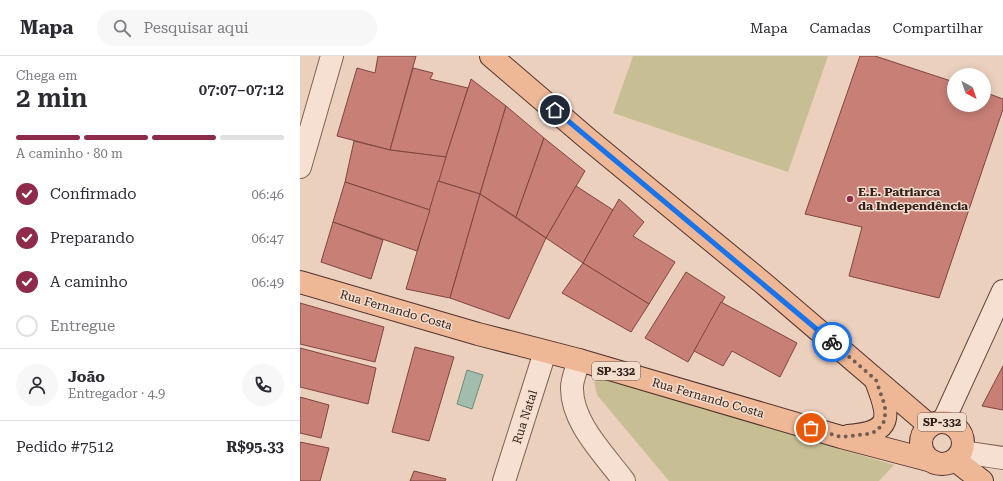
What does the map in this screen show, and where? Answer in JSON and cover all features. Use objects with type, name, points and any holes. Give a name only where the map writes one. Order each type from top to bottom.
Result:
[{"type":"main road","name":"SP-332","points":[[491,56],[876,380],[937,424]]},
{"type":"main road","name":"Rua Fernando Costa","points":[[300,282],[545,352],[579,360],[841,437],[932,461]]},
{"type":"main road","points":[[841,437],[867,434],[877,431],[885,420],[885,406],[876,380]]},
{"type":"main road","name":"SP-332","points":[[937,424],[951,424],[962,435],[964,444],[958,456],[943,464],[932,461],[926,457],[922,444],[925,431],[937,424]]},
{"type":"main road","points":[[958,456],[982,481]]},
{"type":"street","points":[[300,167],[332,56]]},
{"type":"street","points":[[937,424],[1003,292]]},
{"type":"street","name":"Rua Natal","points":[[504,481],[545,352]]},
{"type":"street","points":[[579,360],[572,386],[573,406],[582,424],[624,481]]},
{"type":"street","points":[[958,456],[1003,458]]},
{"type":"shaded area","points":[[633,56],[828,56],[788,172],[613,113]]},
{"type":"shaded area","points":[[467,370],[483,375],[472,409],[457,404]]},
{"type":"shaded area","points":[[602,379],[614,381],[894,465],[879,481],[669,481],[597,395],[594,382]]},
{"type":"building","points":[[378,56],[416,56],[390,150],[337,136],[357,68],[375,73]]},
{"type":"building","points":[[860,56],[875,56],[947,80],[947,112],[991,112],[991,95],[1003,99],[1003,109],[939,298],[849,276],[862,227],[805,214]]},
{"type":"building","points":[[413,68],[433,73],[430,79],[468,88],[446,157],[390,150]]},
{"type":"building","points":[[471,79],[506,106],[480,194],[438,181]]},
{"type":"building","points":[[506,106],[544,138],[516,217],[480,194]]},
{"type":"building","points":[[544,138],[585,171],[546,238],[516,217]]},
{"type":"building","points":[[354,141],[390,150],[446,157],[430,210],[345,182]]},
{"type":"building","points":[[438,181],[480,194],[450,298],[406,289]]},
{"type":"building","points":[[345,182],[430,210],[417,251],[333,222]]},
{"type":"building","points":[[576,186],[613,210],[583,263],[546,238]]},
{"type":"building","points":[[480,194],[546,238],[509,319],[450,298]]},
{"type":"building","points":[[619,199],[644,222],[633,236],[675,262],[649,304],[583,263]]},
{"type":"building","points":[[333,222],[383,240],[371,279],[321,262]]},
{"type":"building","points":[[583,263],[649,304],[631,332],[562,293]]},
{"type":"building","points":[[686,272],[725,297],[688,362],[645,338]]},
{"type":"building","points":[[721,302],[797,343],[780,377],[732,351],[723,366],[694,351]]},
{"type":"building","points":[[300,303],[384,327],[375,362],[300,344]]},
{"type":"building","points":[[415,347],[454,357],[429,441],[392,432]]},
{"type":"building","points":[[300,348],[376,368],[368,404],[300,387]]},
{"type":"building","points":[[1003,366],[1003,410],[982,406]]},
{"type":"building","points":[[300,397],[329,405],[321,438],[300,433]]},
{"type":"building","points":[[300,442],[329,448],[320,481],[300,481]]},
{"type":"building","points":[[414,471],[446,479],[445,481],[410,481]]},
{"type":"way so far","points":[[811,428],[841,437],[867,434],[877,431],[885,420],[885,406],[876,380],[832,342]]},
{"type":"place","name":"E.E. Patriarca da Independência","points":[[850,199]]},
{"type":"route","points":[[555,110],[832,342]]}]
